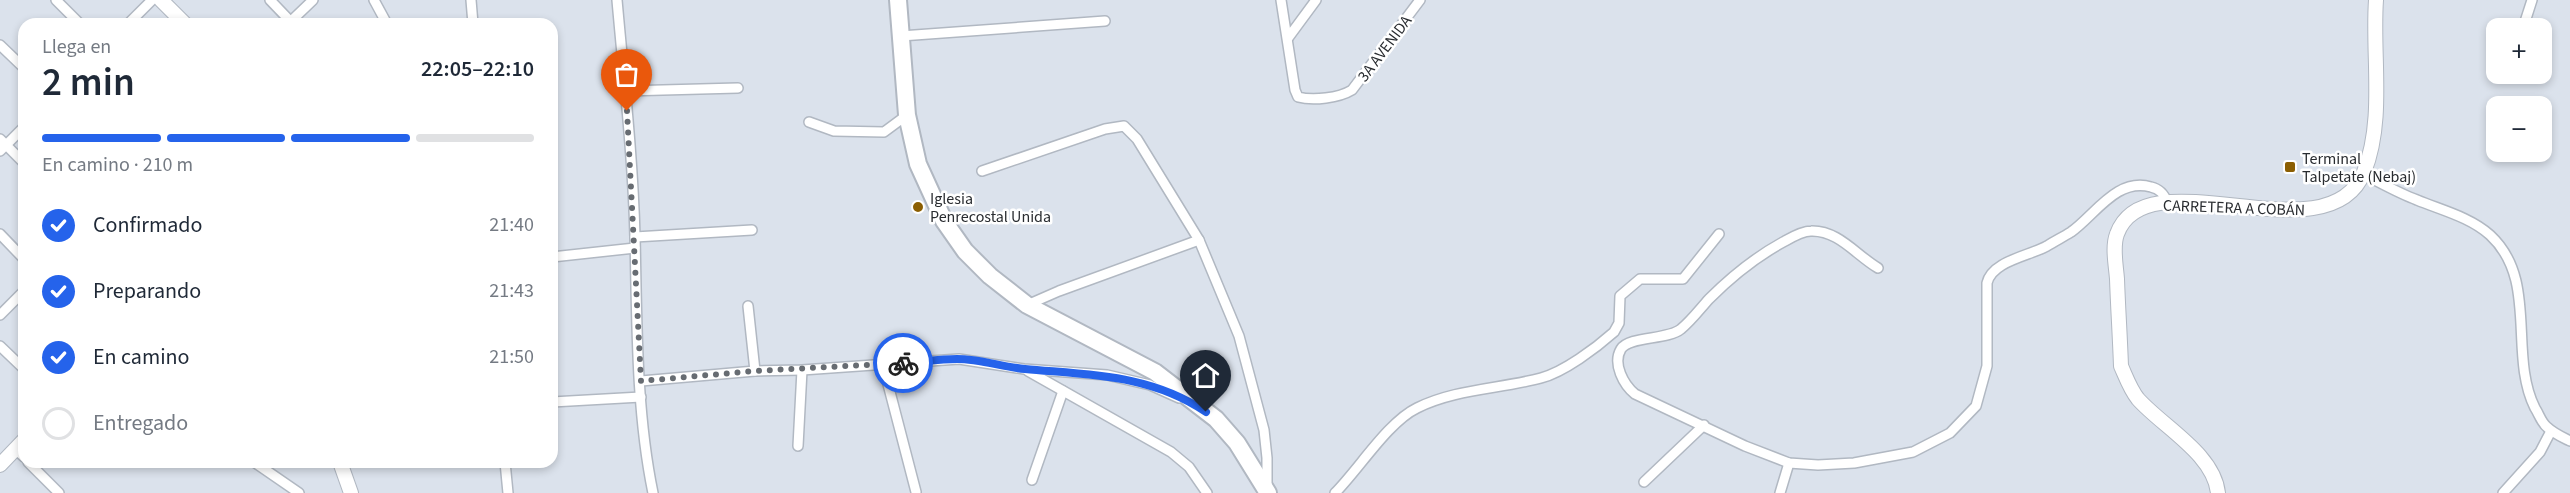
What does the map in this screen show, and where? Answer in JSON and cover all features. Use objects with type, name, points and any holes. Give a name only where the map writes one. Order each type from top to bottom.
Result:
[{"type":"highway","points":[[898,0],[907,115],[918,164],[944,221],[965,251],[990,276],[1027,305],[1155,372],[1216,419],[1237,443],[1267,492]]},
{"type":"street","points":[[56,0],[74,18]]},
{"type":"street","points":[[134,18],[152,0]]},
{"type":"street","points":[[161,0],[179,18]]},
{"type":"street","points":[[270,0],[286,18]]},
{"type":"street","points":[[296,18],[314,0]]},
{"type":"street","points":[[374,0],[384,18]]},
{"type":"street","points":[[471,0],[472,18]]},
{"type":"street","points":[[617,0],[626,91],[635,237],[641,397],[646,458],[653,493]]},
{"type":"street","points":[[1281,0],[1288,38]]},
{"type":"street","points":[[1288,38],[1316,0]]},
{"type":"street","name":"3A AVENIDA","points":[[1288,38],[1294,90],[1298,96],[1306,99],[1345,94],[1352,90],[1420,0]]},
{"type":"street","name":"CARRETERA A COBÁN","points":[[2218,493],[2210,466],[2137,398],[2121,366],[2115,253],[2117,234],[2127,218],[2135,211],[2167,202],[2300,210],[2315,209],[2343,197],[2363,174],[2371,148],[2375,108],[2376,0]]},
{"type":"street","points":[[2526,18],[2532,0]]},
{"type":"street","points":[[901,36],[1105,21]]},
{"type":"street","points":[[0,45],[18,62]]},
{"type":"street","points":[[626,91],[738,88]]},
{"type":"street","points":[[809,122],[834,131],[884,132],[907,115]]},
{"type":"street","points":[[982,171],[1105,129],[1124,126],[1137,139],[1199,240],[1239,336],[1264,430],[1267,492]]},
{"type":"street","points":[[18,132],[2,145],[18,158]]},
{"type":"street","points":[[2363,174],[2414,199],[2475,224],[2504,250],[2514,268],[2522,320],[2525,377],[2532,401],[2544,426],[2570,441]]},
{"type":"street","points":[[1878,268],[1828,233],[1809,230],[1762,253],[1734,276],[1679,331],[1628,343],[1621,349],[1620,368],[1627,388],[1683,418],[1789,463],[1818,465],[1878,459],[1913,452],[1950,433],[1976,406],[1987,366],[1987,283],[1989,275],[1999,267],[2071,232],[2121,190],[2137,185],[2153,187],[2164,195],[2167,202]]},
{"type":"street","points":[[635,237],[752,230]]},
{"type":"street","points":[[0,234],[18,253]]},
{"type":"street","points":[[1335,493],[1396,422],[1414,409],[1447,396],[1541,378],[1560,370],[1614,332],[1619,323],[1620,296],[1640,279],[1683,279],[1719,234]]},
{"type":"street","points":[[1027,305],[1199,240]]},
{"type":"street","points":[[558,256],[635,248]]},
{"type":"street","points":[[0,315],[18,297]]},
{"type":"street","points":[[748,306],[755,371]]},
{"type":"street","points":[[0,346],[18,363]]},
{"type":"street","points":[[641,381],[755,371],[959,359],[1024,369],[1107,375],[1150,385],[1195,405]]},
{"type":"street","points":[[883,365],[916,492]]},
{"type":"street","points":[[1024,369],[1171,452],[1189,467],[1207,493]]},
{"type":"street","points":[[798,446],[802,370]]},
{"type":"street","points":[[1032,480],[1063,391]]},
{"type":"street","points":[[558,402],[641,397]]},
{"type":"street","points":[[1644,482],[1704,425]]},
{"type":"street","points":[[2503,493],[2540,452],[2551,431]]},
{"type":"street","points":[[0,465],[18,450]]},
{"type":"street","points":[[1780,493],[1789,463]]},
{"type":"street","points":[[34,468],[58,493]]},
{"type":"street","points":[[263,468],[299,493]]},
{"type":"street","points":[[342,468],[351,493]]},
{"type":"street","points":[[506,468],[508,493]]},
{"type":"way so far","points":[[627,111],[641,381],[755,371],[903,363]]},
{"type":"place","name":"Terminal Talpetate (Nebaj)","points":[[2290,167]]},
{"type":"place","name":"Iglesia Penrecostal Unida","points":[[918,207]]},
{"type":"route","points":[[903,363],[959,359],[1024,369],[1107,375],[1150,385],[1206,412]]}]
